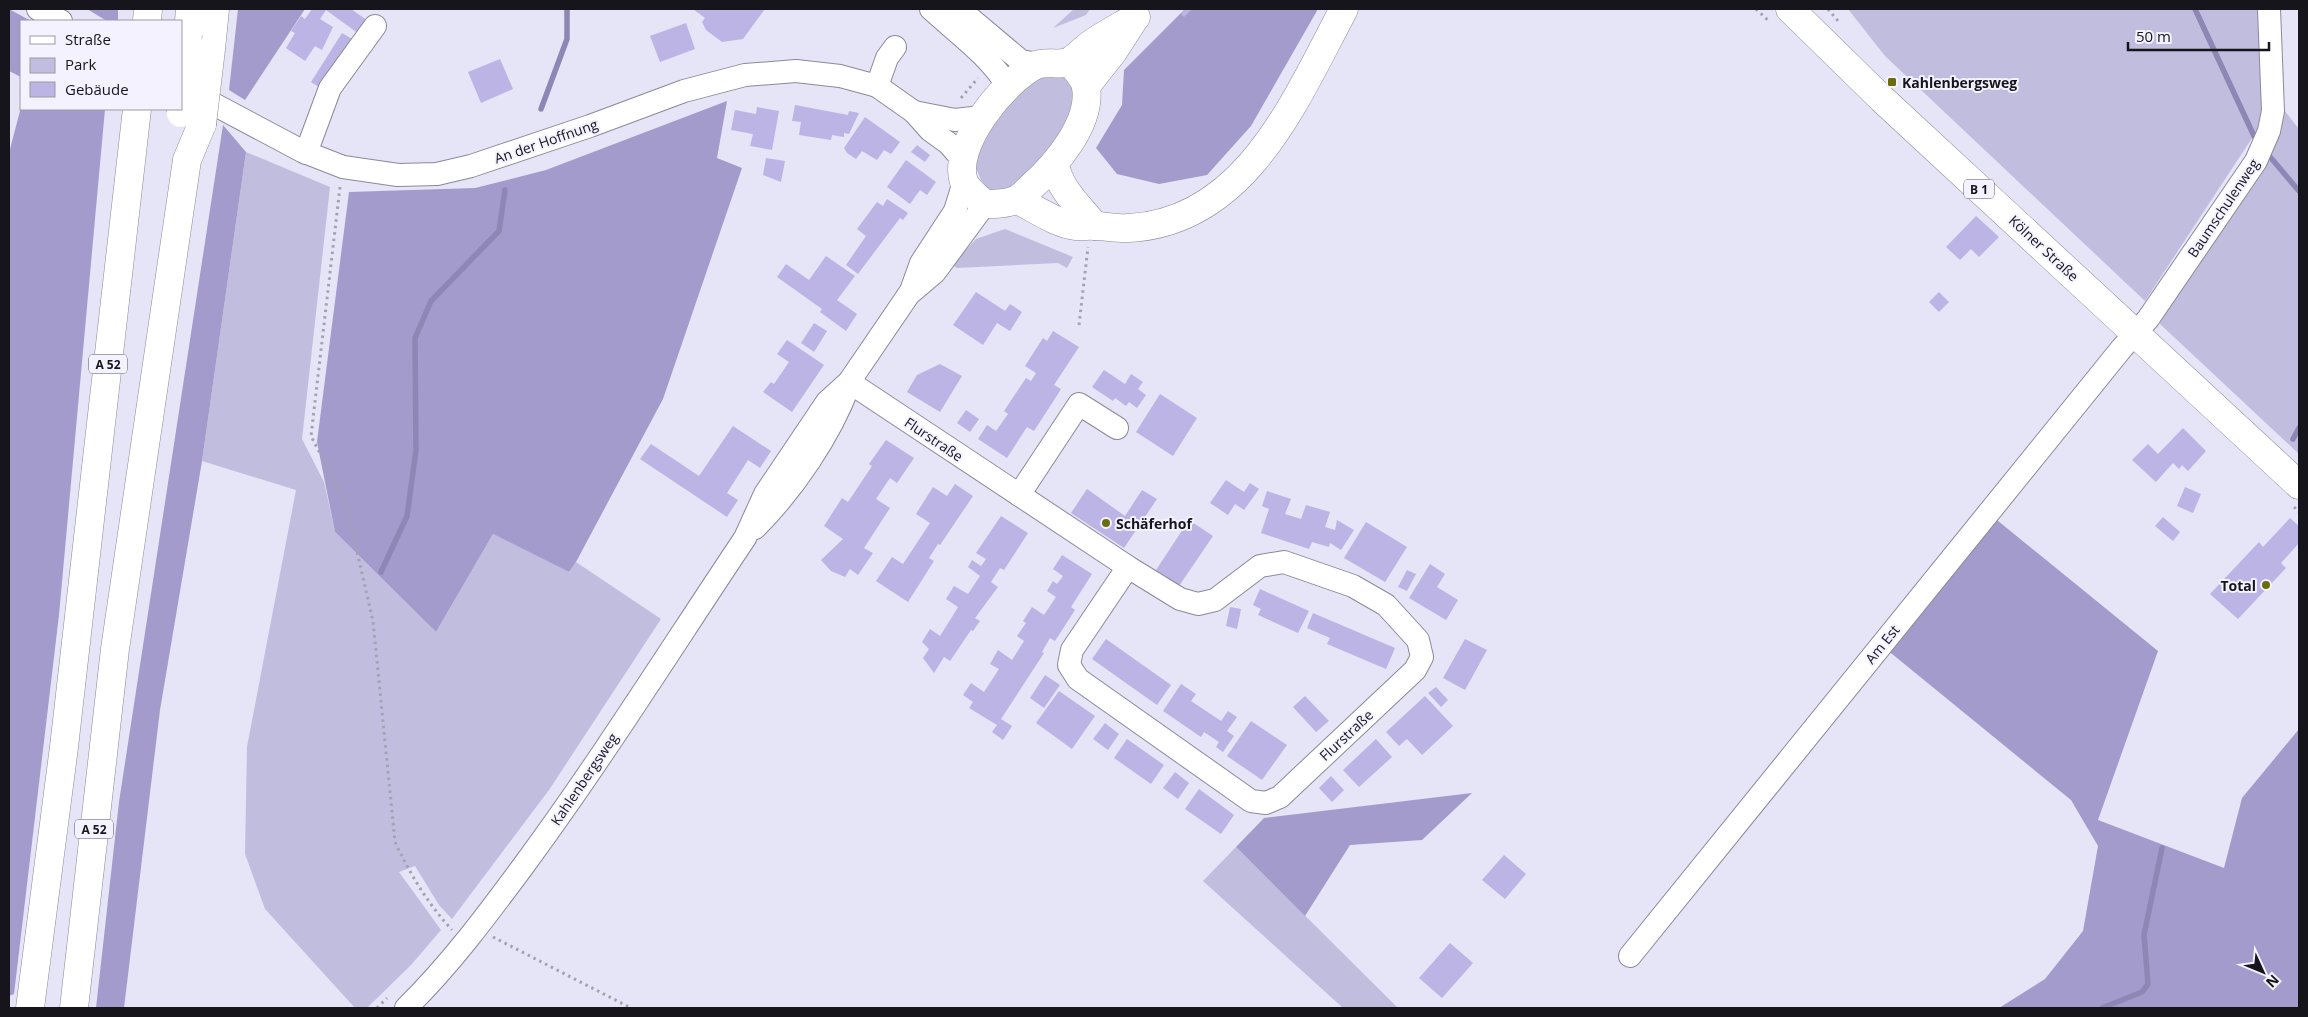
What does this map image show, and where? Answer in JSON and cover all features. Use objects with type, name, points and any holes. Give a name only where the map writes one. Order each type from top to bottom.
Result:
[{"type":"main road","points":[[188,108],[211,49],[215,9]]},
{"type":"main road","points":[[964,172],[971,192],[985,204],[1017,200],[1075,226],[1128,228],[1157,224],[1189,213],[1232,184],[1265,149],[1284,119],[1344,9]]},
{"type":"main road","name":"Kölner Straße","points":[[1790,9],[1875,92],[2299,485]]},
{"type":"main road","points":[[1038,64],[1069,62],[1104,35],[1140,13]]},
{"type":"main road","points":[[1086,86],[1095,71],[1113,52],[1140,13]]},
{"type":"main road","name":"A 52","points":[[74,1008],[115,649],[187,160],[189,22]]},
{"type":"main road","points":[[1017,200],[1056,164],[1082,117],[1086,86],[1078,71],[1069,62]]},
{"type":"main road","name":"Kahlenbergsweg","points":[[964,172],[970,139],[981,116],[1008,87],[1038,64]]},
{"type":"main road","name":"A 52","points":[[30,1008],[64,747],[137,110]]},
{"type":"main road","points":[[1056,164],[1058,178],[1065,190],[1095,226]]},
{"type":"street","points":[[38,9],[58,20]]},
{"type":"street","points":[[931,9],[984,58],[1002,77],[1008,87]]},
{"type":"street","points":[[959,9],[1021,61],[1038,64]]},
{"type":"street","name":"Baumschulenweg","points":[[2135,332],[2148,319],[2256,162],[2269,131],[2273,111],[2269,9]]},
{"type":"street","points":[[306,153],[330,88],[375,26]]},
{"type":"street","points":[[877,86],[887,58],[895,47]]},
{"type":"street","name":"An der Hoffnung","points":[[188,108],[343,167],[398,175],[437,174],[471,166],[590,126],[684,91],[745,75],[796,71],[840,76],[877,86],[914,112],[930,130],[948,143],[964,172]]},
{"type":"street","name":"An der Hoffnung","points":[[914,112],[955,120],[981,116]]},
{"type":"street","name":"Kahlenbergsweg","points":[[910,294],[921,263],[955,211],[964,172]]},
{"type":"street","name":"Kahlenbergsweg","points":[[406,1008],[426,989],[470,936],[555,823],[746,538],[780,503],[838,413],[850,382],[910,294],[935,272],[985,204]]},
{"type":"street","name":"Am Est","points":[[1630,956],[2135,332]]},
{"type":"street","name":"Flurstraße","points":[[850,382],[1128,567],[1180,599],[1198,604],[1215,600],[1260,566],[1284,562],[1353,586],[1386,605],[1418,640],[1422,656],[1415,670],[1280,797],[1266,804],[1251,801],[1078,679],[1069,664],[1072,650],[1128,567]]},
{"type":"street","points":[[1019,495],[1079,404],[1117,428]]},
{"type":"path","points":[[343,167],[311,436],[346,504],[373,621],[396,842],[408,869],[436,913],[470,936],[631,1008]]},
{"type":"path","points":[[1079,325],[1085,254],[1095,226]]},
{"type":"green space","points":[[1074,9],[1090,9],[1086,15],[1053,28]]},
{"type":"green space","points":[[1848,9],[2260,9],[2264,92],[2260,126],[2145,301],[1885,56]]},
{"type":"green space","points":[[1059,71],[1075,80],[1073,109],[1058,140],[1017,189],[990,192],[981,180],[976,168],[979,142],[1007,105],[1034,81],[1044,74]]},
{"type":"green space","points":[[2284,110],[2299,129],[2299,454],[2160,324],[2161,309]]},
{"type":"green space","points":[[246,152],[330,187],[302,439],[324,482],[335,532],[436,632],[493,534],[569,572],[576,562],[661,619],[549,790],[452,919],[439,905],[415,866],[399,872],[441,930],[411,965],[367,1008],[355,1008],[265,909],[245,854],[247,747],[296,490],[202,461]]},
{"type":"green space","points":[[1005,229],[1073,257],[1067,268],[1058,263],[957,268],[952,265],[976,239]]},
{"type":"green space","points":[[1236,847],[1398,1008],[1343,1008],[1203,881]]},
{"type":"shaded area","points":[[9,9],[29,20],[20,20],[20,76],[9,71]]},
{"type":"shaded area","points":[[87,9],[118,9],[118,20],[105,20]]},
{"type":"shaded area","points":[[238,9],[305,9],[245,100],[229,90]]},
{"type":"shaded area","points":[[1185,9],[1318,9],[1251,126],[1207,175],[1159,184],[1117,174],[1096,148],[1122,105],[1124,70]]},
{"type":"shaded area","points":[[727,101],[717,158],[742,168],[663,399],[576,562],[569,572],[493,534],[436,632],[335,532],[317,442],[349,192],[475,188],[546,170]]},
{"type":"shaded area","points":[[20,110],[105,110],[59,615],[14,994],[9,996],[9,153]]},
{"type":"shaded area","points":[[223,125],[246,152],[202,461],[160,710],[124,1008],[96,1008],[119,802]]},
{"type":"shaded area","points":[[1992,516],[2158,651],[2098,820],[2224,868],[2242,798],[2299,729],[2299,1008],[1999,1008],[2045,979],[2083,931],[2098,846],[2071,800],[1886,649]]},
{"type":"shaded area","points":[[1472,793],[1422,840],[1350,845],[1305,916],[1236,847],[1264,818]]},
{"type":"building","points":[[312,9],[351,9],[368,21],[359,34],[326,10],[320,19],[333,27],[322,50],[315,46],[305,61],[286,48],[295,33],[291,31],[301,16],[305,19]]},
{"type":"building","points":[[693,9],[765,9],[743,39],[722,42],[706,30],[702,22],[705,18]]},
{"type":"building","points":[[1185,9],[1192,9],[1184,17],[1181,14]]},
{"type":"building","points":[[686,23],[695,49],[660,62],[650,36]]},
{"type":"building","points":[[342,33],[354,40],[322,89],[311,82]]},
{"type":"building","points":[[500,59],[513,89],[481,103],[468,72]]},
{"type":"building","points":[[795,105],[848,115],[849,111],[859,113],[849,134],[844,133],[844,137],[832,135],[831,140],[799,135],[801,122],[792,121]]},
{"type":"building","points":[[757,107],[779,111],[772,150],[750,146],[753,134],[731,130],[735,110],[756,114]]},
{"type":"building","points":[[865,117],[900,142],[891,154],[884,150],[877,160],[862,151],[856,159],[847,153],[844,148]]},
{"type":"building","points":[[917,145],[930,155],[925,162],[911,152]]},
{"type":"building","points":[[766,158],[785,161],[781,182],[763,175]]},
{"type":"building","points":[[906,160],[936,182],[927,195],[920,190],[910,204],[887,187]]},
{"type":"building","points":[[887,199],[908,213],[903,220],[900,218],[858,274],[846,265],[866,236],[857,229],[877,202],[883,206]]},
{"type":"building","points":[[1976,216],[1999,237],[1979,257],[1971,249],[1960,260],[1946,247]]},
{"type":"building","points":[[826,256],[855,276],[837,300],[857,314],[846,331],[820,312],[822,309],[777,277],[786,264],[809,280]]},
{"type":"building","points":[[976,292],[1005,311],[1010,304],[1022,312],[1010,331],[997,323],[983,345],[953,325]]},
{"type":"building","points":[[1939,292],[1949,302],[1939,312],[1929,302]]},
{"type":"building","points":[[814,323],[827,331],[814,352],[801,343]]},
{"type":"building","points":[[1053,331],[1079,347],[1054,385],[1061,389],[1034,431],[1027,427],[1007,458],[978,439],[987,425],[996,431],[1008,414],[1004,411],[1026,378],[1031,381],[1036,373],[1025,366],[1043,338],[1047,341]]},
{"type":"building","points":[[787,340],[824,365],[792,412],[763,392],[771,382],[774,384],[789,362],[777,354]]},
{"type":"building","points":[[940,364],[962,376],[940,412],[907,392],[917,375]]},
{"type":"building","points":[[1104,370],[1125,384],[1131,374],[1143,382],[1138,389],[1146,395],[1137,408],[1129,402],[1126,406],[1115,398],[1113,401],[1092,387]]},
{"type":"building","points":[[1160,394],[1197,418],[1173,456],[1136,432]]},
{"type":"building","points":[[966,410],[979,419],[970,432],[957,423]]},
{"type":"building","points":[[733,426],[771,451],[760,468],[748,460],[727,493],[738,500],[727,517],[640,459],[651,444],[699,476]]},
{"type":"building","points":[[2183,428],[2206,451],[2188,471],[2182,465],[2179,469],[2173,463],[2156,482],[2132,460],[2148,444],[2158,454]]},
{"type":"building","points":[[886,440],[914,458],[897,483],[890,478],[876,499],[890,508],[864,548],[873,553],[858,575],[850,569],[845,577],[831,571],[821,560],[843,539],[824,526],[842,498],[848,502],[872,466],[869,464]]},
{"type":"building","points":[[1226,480],[1244,492],[1250,483],[1259,489],[1244,510],[1235,504],[1228,515],[1210,503]]},
{"type":"building","points":[[955,484],[973,496],[929,558],[934,561],[908,602],[876,581],[892,557],[903,564],[930,523],[916,514],[933,487],[947,496]]},
{"type":"building","points":[[2185,487],[2201,494],[2193,513],[2177,506]]},
{"type":"building","points":[[1087,489],[1125,516],[1142,490],[1157,499],[1124,548],[1071,513]]},
{"type":"building","points":[[1267,491],[1291,499],[1285,514],[1301,519],[1306,505],[1330,512],[1325,527],[1335,530],[1337,520],[1354,530],[1341,550],[1330,543],[1329,547],[1312,542],[1309,549],[1261,533],[1269,509],[1262,506]]},
{"type":"building","points":[[1001,516],[1028,533],[1004,570],[1000,568],[991,582],[998,587],[975,618],[980,621],[973,631],[971,630],[950,661],[944,657],[934,673],[923,658],[929,649],[922,642],[930,629],[940,636],[958,607],[946,599],[954,586],[968,594],[980,576],[968,567],[972,560],[981,566],[986,559],[976,553]]},
{"type":"building","points":[[2163,517],[2180,532],[2173,541],[2155,526]]},
{"type":"building","points":[[2290,518],[2299,526],[2299,543],[2281,563],[2286,568],[2238,619],[2210,594],[2259,542],[2263,547]]},
{"type":"building","points":[[1189,520],[1213,536],[1179,586],[1156,570]]},
{"type":"building","points":[[1366,522],[1407,547],[1385,582],[1344,558]]},
{"type":"building","points":[[1062,555],[1092,574],[1071,607],[1075,610],[1055,641],[1050,638],[1042,652],[1044,653],[1001,719],[1012,726],[1003,740],[992,732],[997,725],[969,708],[973,702],[963,695],[971,683],[984,692],[999,669],[990,664],[998,650],[1012,660],[1024,641],[1017,636],[1026,623],[1023,621],[1032,607],[1044,615],[1056,597],[1047,591],[1053,581],[1057,584],[1063,576],[1053,569]]},
{"type":"building","points":[[1430,564],[1445,574],[1437,587],[1458,600],[1446,620],[1409,598]]},
{"type":"building","points":[[1407,570],[1416,574],[1407,591],[1398,587]]},
{"type":"building","points":[[1260,589],[1309,611],[1298,633],[1258,615],[1261,609],[1253,605]]},
{"type":"building","points":[[1230,607],[1241,609],[1237,629],[1226,626]]},
{"type":"building","points":[[1313,613],[1395,648],[1386,669],[1327,644],[1330,638],[1307,628]]},
{"type":"building","points":[[1106,639],[1171,685],[1157,705],[1092,659]]},
{"type":"building","points":[[1465,639],[1487,650],[1465,690],[1443,678]]},
{"type":"building","points":[[1045,675],[1060,685],[1044,708],[1030,698]]},
{"type":"building","points":[[1181,684],[1196,694],[1191,701],[1221,721],[1228,711],[1237,717],[1227,731],[1234,736],[1223,752],[1216,747],[1219,742],[1204,732],[1201,737],[1163,711]]},
{"type":"building","points":[[1436,687],[1448,700],[1441,707],[1428,693]]},
{"type":"building","points":[[1059,691],[1095,716],[1072,749],[1036,723]]},
{"type":"building","points":[[1305,696],[1329,721],[1316,732],[1293,707]]},
{"type":"building","points":[[1425,696],[1453,726],[1422,755],[1407,739],[1399,746],[1386,732]]},
{"type":"building","points":[[1251,721],[1287,745],[1262,780],[1227,756]]},
{"type":"building","points":[[1105,723],[1119,734],[1108,750],[1093,739]]},
{"type":"building","points":[[1127,739],[1164,765],[1151,784],[1114,758]]},
{"type":"building","points":[[1376,739],[1392,757],[1359,787],[1343,770]]},
{"type":"building","points":[[1175,772],[1189,783],[1178,799],[1163,788]]},
{"type":"building","points":[[1331,776],[1344,790],[1332,802],[1319,788]]},
{"type":"building","points":[[1199,789],[1234,815],[1221,834],[1185,809]]},
{"type":"building","points":[[1504,855],[1526,874],[1505,899],[1482,880]]},
{"type":"building","points":[[1450,943],[1473,963],[1442,998],[1419,978]]},
{"type":"waterway","points":[[541,109],[567,39],[567,9]]},
{"type":"waterway","points":[[2195,9],[2254,136]]},
{"type":"waterway","points":[[2271,158],[2299,191]]},
{"type":"waterway","points":[[381,572],[407,516],[416,450],[415,338],[431,301],[499,231],[505,190]]},
{"type":"waterway","points":[[2293,439],[2299,428]]},
{"type":"waterway","points":[[2102,1008],[2142,992],[2148,984],[2144,935],[2162,848]]},
{"type":"place","name":"Kahlenbergsweg","points":[[1892,82]]},
{"type":"place","name":"Schäferhof","points":[[1106,523]]},
{"type":"place","name":"Total","points":[[2266,585]]}]
